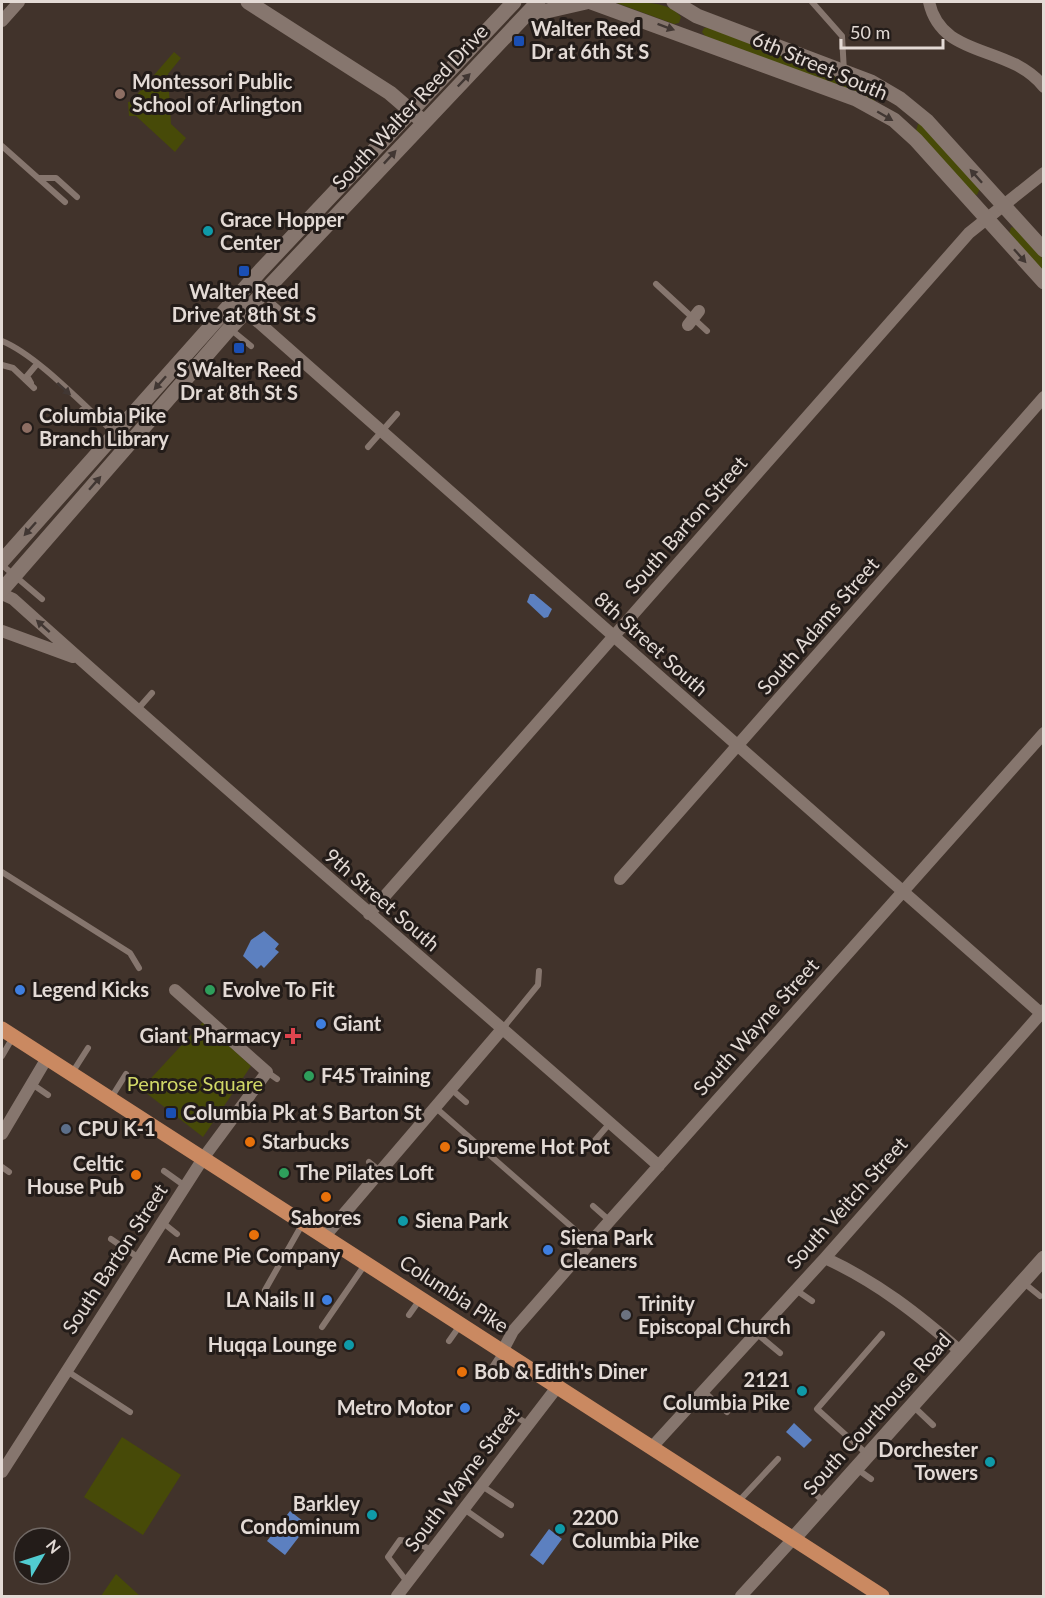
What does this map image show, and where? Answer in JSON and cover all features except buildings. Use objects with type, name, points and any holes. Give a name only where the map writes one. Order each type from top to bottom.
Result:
[{"type":"main road","name":"Columbia Pike","points":[[8,1033],[204,1157],[882,1596]]},
{"type":"street","points":[[2,21],[19,2]]},
{"type":"street","points":[[248,2],[268,7],[390,93],[423,122]]},
{"type":"street","name":"South Walter Reed Drive","points":[[2,563],[233,300],[514,2]]},
{"type":"street","name":"South Walter Reed Drive","points":[[2,592],[230,328],[538,2]]},
{"type":"street","points":[[525,16],[586,2]]},
{"type":"street","name":"6th Street South","points":[[591,2],[688,35],[855,99],[894,120],[916,140],[1044,282]]},
{"type":"street","name":"6th Street South","points":[[674,2],[697,16],[871,82],[900,99],[920,115],[1044,250]]},
{"type":"street","points":[[929,2],[935,22],[943,32],[953,39],[1017,64],[1044,87]]},
{"type":"street","points":[[688,35],[697,16]]},
{"type":"street","name":"South Barton Street","points":[[369,914],[969,233],[1044,173]]},
{"type":"street","name":"8th Street South","points":[[233,300],[1042,1013]]},
{"type":"street","name":"South Adams Street","points":[[620,879],[1044,398]]},
{"type":"street","name":"9th Street South","points":[[2,592],[13,599],[658,1166]]},
{"type":"street","name":"9th Street South","points":[[2,631],[82,661]]},
{"type":"street","name":"South Wayne Street","points":[[503,1350],[513,1331],[1044,734]]},
{"type":"street","name":"South Barton Street","points":[[2,1472],[204,1157],[272,1075],[175,990]]},
{"type":"street","name":"South Veitch Street","points":[[652,1447],[825,1258],[1042,1013]]},
{"type":"street","points":[[325,1236],[503,1028]]},
{"type":"street","points":[[2,1132],[47,1058]]},
{"type":"street","points":[[825,1258],[880,1286],[908,1306],[961,1352]]},
{"type":"street","name":"South Courthouse Road","points":[[741,1596],[1044,1258]]},
{"type":"street","name":"South Wayne Street","points":[[397,1596],[558,1386]]},
{"type":"lane","points":[[812,2],[842,36],[844,72]]},
{"type":"lane","points":[[2,146],[65,202]]},
{"type":"lane","points":[[38,178],[56,178],[77,197]]},
{"type":"lane","points":[[249,283],[278,308]]},
{"type":"lane","points":[[656,284],[707,331]]},
{"type":"lane","points":[[218,317],[251,346]]},
{"type":"lane","points":[[2,341],[16,347],[37,364],[128,445]]},
{"type":"lane","points":[[2,365],[13,368],[34,388],[27,376],[37,364]]},
{"type":"lane","points":[[62,412],[76,416],[85,407]]},
{"type":"lane","points":[[368,447],[397,414]]},
{"type":"lane","points":[[2,563],[42,599]]},
{"type":"lane","points":[[137,710],[152,693]]},
{"type":"lane","points":[[2,872],[130,953],[139,968]]},
{"type":"lane","points":[[503,1028],[538,985],[539,971]]},
{"type":"lane","points":[[2,1056],[8,1033]]},
{"type":"lane","points":[[72,1073],[88,1048]]},
{"type":"lane","points":[[111,1098],[126,1074]]},
{"type":"lane","points":[[32,1084],[48,1095]]},
{"type":"lane","points":[[451,1089],[466,1102]]},
{"type":"lane","points":[[436,1108],[590,1244]]},
{"type":"lane","points":[[591,1145],[610,1123]]},
{"type":"lane","points":[[369,1162],[381,1171]]},
{"type":"lane","points":[[2,1167],[9,1172]]},
{"type":"lane","points":[[164,1171],[185,1186]]},
{"type":"lane","points":[[593,1206],[610,1221]]},
{"type":"lane","points":[[162,1222],[177,1234]]},
{"type":"lane","points":[[265,1290],[303,1222]]},
{"type":"lane","points":[[111,1239],[139,1258]]},
{"type":"lane","points":[[322,1327],[366,1263]]},
{"type":"lane","points":[[1023,1282],[1040,1296]]},
{"type":"lane","points":[[796,1290],[812,1301]]},
{"type":"lane","points":[[409,1315],[421,1297]]},
{"type":"lane","points":[[449,1341],[461,1323]]},
{"type":"lane","points":[[756,1332],[780,1353]]},
{"type":"lane","points":[[868,1456],[817,1409],[882,1334]]},
{"type":"lane","points":[[491,1369],[503,1350]]},
{"type":"lane","points":[[66,1371],[130,1412]]},
{"type":"lane","points":[[703,1391],[727,1412]]},
{"type":"lane","points":[[912,1406],[933,1425]]},
{"type":"lane","points":[[513,1415],[528,1425]]},
{"type":"lane","points":[[738,1503],[778,1459]]},
{"type":"lane","points":[[856,1469],[871,1479]]},
{"type":"lane","points":[[482,1486],[511,1505]]},
{"type":"lane","points":[[808,1487],[826,1503]]},
{"type":"lane","points":[[464,1509],[501,1535]]},
{"type":"lane","points":[[408,1583],[388,1557],[400,1540],[414,1542],[433,1550]]},
{"type":"green space","points":[[614,2],[642,2],[669,7],[681,17],[679,23],[674,24]]},
{"type":"green space","points":[[709,27],[878,92],[880,95],[874,101],[705,36],[702,32],[704,28]]},
{"type":"green space","points":[[174,52],[181,58],[168,74],[171,124],[186,138],[175,152],[136,116],[129,116],[128,102],[135,101],[135,97]]},
{"type":"green space","points":[[918,124],[923,125],[980,188],[977,195],[973,194],[916,131]]},
{"type":"green space","points":[[1011,227],[1015,228],[1043,259],[1043,273],[1009,234]]},
{"type":"green space","name":"Penrose Square","points":[[203,1022],[251,1066],[203,1137],[141,1089]]},
{"type":"green space","points":[[122,1437],[181,1475],[143,1535],[84,1497]]},
{"type":"green space","points":[[116,1574],[140,1596],[101,1596]]},
{"type":"water","points":[[530,594],[534,594],[552,609],[548,617],[544,618],[527,602]]},
{"type":"water","points":[[264,931],[279,944],[275,949],[279,952],[264,968],[261,965],[257,969],[243,956],[251,940]]},
{"type":"water","points":[[794,1423],[812,1440],[804,1448],[786,1432]]},
{"type":"water","points":[[290,1511],[308,1525],[285,1555],[267,1541]]},
{"type":"water","points":[[549,1529],[562,1539],[543,1565],[530,1555]]},
{"type":"place","name":"Walter Reed Dr at 6th St S","points":[[519,41]]},
{"type":"place","name":"Montessori Public School of Arlington","points":[[120,94]]},
{"type":"place","name":"Grace Hopper Center","points":[[208,231]]},
{"type":"place","name":"Walter Reed Drive at 8th St S","points":[[244,271]]},
{"type":"place","name":"S Walter Reed Dr at 8th St S","points":[[239,348]]},
{"type":"place","name":"Columbia Pike Branch Library","points":[[27,428]]},
{"type":"place","name":"Legend Kicks","points":[[20,990]]},
{"type":"place","name":"Evolve To Fit","points":[[210,990]]},
{"type":"place","name":"Giant","points":[[321,1024]]},
{"type":"place","name":"Giant Pharmacy","points":[[293,1036]]},
{"type":"place","name":"F45 Training","points":[[309,1076]]},
{"type":"place","name":"Columbia Pk at S Barton St","points":[[171,1113]]},
{"type":"place","name":"CPU K-1","points":[[66,1129]]},
{"type":"place","name":"Starbucks","points":[[250,1142]]},
{"type":"place","name":"Supreme Hot Pot","points":[[445,1147]]},
{"type":"place","name":"The Pilates Loft","points":[[284,1173]]},
{"type":"place","name":"Celtic House Pub","points":[[136,1175]]},
{"type":"place","name":"Sabores","points":[[326,1197]]},
{"type":"place","name":"Siena Park","points":[[403,1221]]},
{"type":"place","name":"Acme Pie Company","points":[[254,1235]]},
{"type":"place","name":"Siena Park Cleaners","points":[[548,1250]]},
{"type":"place","name":"LA Nails II","points":[[327,1300]]},
{"type":"place","name":"Trinity Episcopal Church","points":[[626,1315]]},
{"type":"place","name":"Huqqa Lounge","points":[[349,1345]]},
{"type":"place","name":"Bob & Edith's Diner","points":[[462,1372]]},
{"type":"place","name":"2121 Columbia Pike","points":[[802,1391]]},
{"type":"place","name":"Metro Motor","points":[[465,1408]]},
{"type":"place","name":"Dorchester Towers","points":[[990,1462]]},
{"type":"place","name":"Barkley Condominum","points":[[372,1515]]},
{"type":"place","name":"2200 Columbia Pike","points":[[560,1529]]}]
